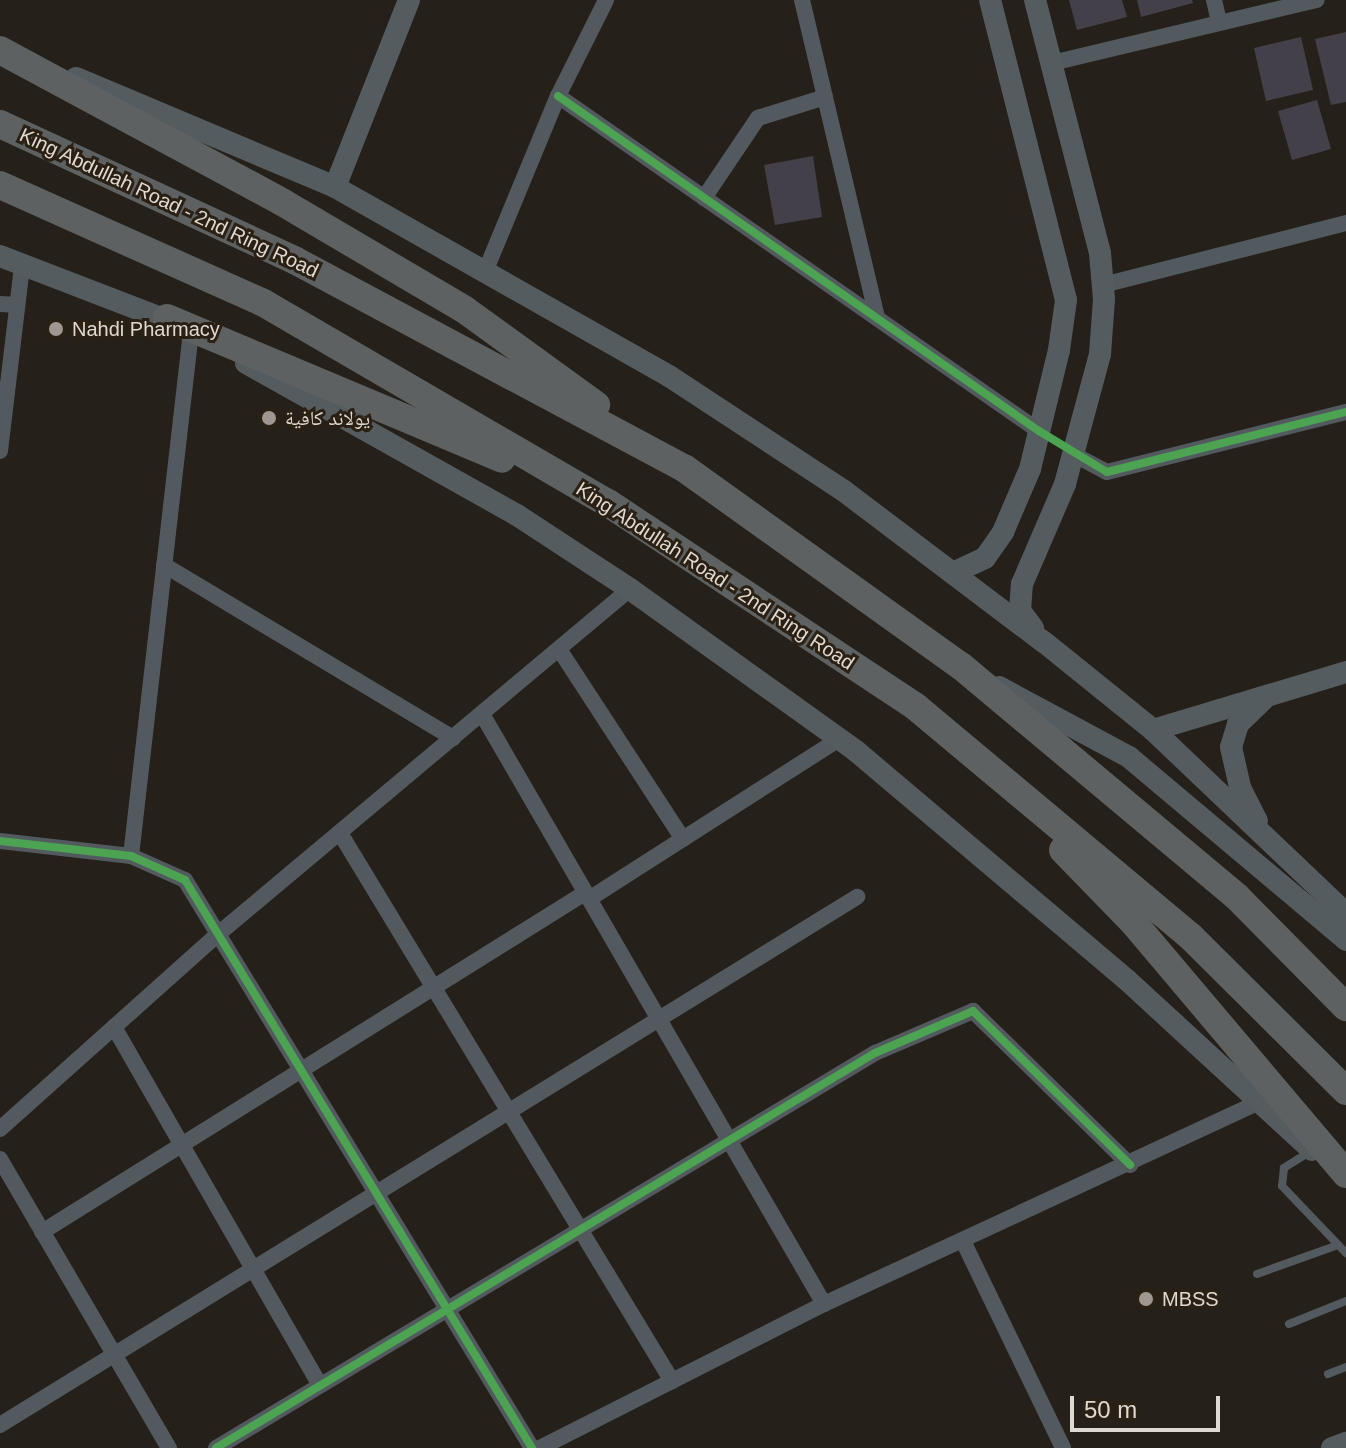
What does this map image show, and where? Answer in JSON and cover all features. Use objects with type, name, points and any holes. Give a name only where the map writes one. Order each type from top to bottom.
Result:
[{"type":"highway","points":[[0,48],[282,202],[465,310],[684,468]]},
{"type":"highway","name":"King Abdullah Road - 2nd Ring Road","points":[[0,124],[296,261],[684,468],[961,666],[1237,897],[1346,1007]]},
{"type":"highway","name":"King Abdullah Road - 2nd Ring Road","points":[[0,185],[262,302],[608,503],[916,707],[1190,936],[1346,1091]]},
{"type":"highway","points":[[179,325],[608,503]]},
{"type":"highway","points":[[916,707],[1133,922],[1346,1174]]},
{"type":"main road","points":[[335,187],[409,0]]},
{"type":"main road","points":[[955,572],[985,558],[1003,532],[1030,469],[1066,300],[990,0]]},
{"type":"main road","points":[[1035,0],[1100,253],[1103,285],[1100,354],[1073,454],[1022,584],[1020,611],[1044,642]]},
{"type":"main road","points":[[0,48],[335,187],[669,376],[955,572],[1044,642],[1153,730],[1346,914]]},
{"type":"main road","points":[[0,256],[179,325],[517,515],[630,589],[839,739],[1127,980],[1346,1182]]},
{"type":"main road","points":[[1039,431],[1073,454]]},
{"type":"main road","points":[[961,666],[1129,757],[1346,940]]},
{"type":"main road","points":[[1153,730],[1346,672]]},
{"type":"main road","points":[[1265,836],[1240,787],[1231,747],[1238,724],[1267,695]]},
{"type":"main road","points":[[1332,1448],[1346,1443]]},
{"type":"street","points":[[485,272],[558,96],[606,0]]},
{"type":"street","points":[[802,0],[877,318]]},
{"type":"street","points":[[1214,0],[1219,21]]},
{"type":"street","points":[[1052,63],[1317,0]]},
{"type":"street","points":[[558,96],[1039,431]]},
{"type":"street","points":[[704,198],[758,118],[825,97]]},
{"type":"street","points":[[1103,285],[1346,223]]},
{"type":"street","points":[[0,451],[9,305],[22,266]]},
{"type":"street","points":[[131,856],[164,565],[179,325]]},
{"type":"street","points":[[1073,454],[1107,472],[1346,412]]},
{"type":"street","points":[[164,565],[453,738]]},
{"type":"street","points":[[0,1129],[217,935],[630,589]]},
{"type":"street","points":[[559,649],[683,839]]},
{"type":"street","points":[[482,714],[824,1304]]},
{"type":"street","points":[[42,1232],[434,987],[683,839],[839,739]]},
{"type":"street","points":[[340,833],[672,1381]]},
{"type":"street","points":[[0,841],[131,856],[185,880],[532,1448]]},
{"type":"street","points":[[0,1425],[857,897]]},
{"type":"street","points":[[216,1448],[446,1307],[875,1053],[973,1011],[1130,1165]]},
{"type":"street","points":[[114,1027],[319,1384]]},
{"type":"street","points":[[540,1448],[824,1304],[1130,1165],[1260,1102]]},
{"type":"street","points":[[0,1159],[169,1448]]},
{"type":"street","points":[[963,1241],[1063,1448]]},
{"type":"lane","points":[[1312,1150],[1284,1168],[1282,1186],[1346,1253]]},
{"type":"lane","points":[[1257,1274],[1338,1245]]},
{"type":"lane","points":[[1289,1324],[1346,1301]]},
{"type":"lane","points":[[1328,1374],[1346,1367]]},
{"type":"building","points":[[1069,0],[1122,0],[1127,17],[1077,30]]},
{"type":"building","points":[[1137,0],[1192,0],[1193,3],[1141,17]]},
{"type":"building","points":[[1346,32],[1346,102],[1331,105],[1315,39]]},
{"type":"building","points":[[1301,37],[1313,90],[1266,101],[1254,48]]},
{"type":"building","points":[[1317,100],[1331,149],[1292,160],[1278,111]]},
{"type":"building","points":[[813,156],[822,217],[775,225],[764,165]]},
{"type":"cycle path","points":[[558,96],[1039,431],[1107,472],[1346,412]]},
{"type":"cycle path","points":[[0,841],[131,856],[185,880],[532,1448]]},
{"type":"cycle path","points":[[216,1448],[875,1053],[973,1011],[1130,1165]]},
{"type":"place","name":"Nahdi Pharmacy","points":[[56,329]]},
{"type":"place","name":"يولاند كافية","points":[[269,418]]},
{"type":"place","name":"MBSS","points":[[1146,1299]]}]
